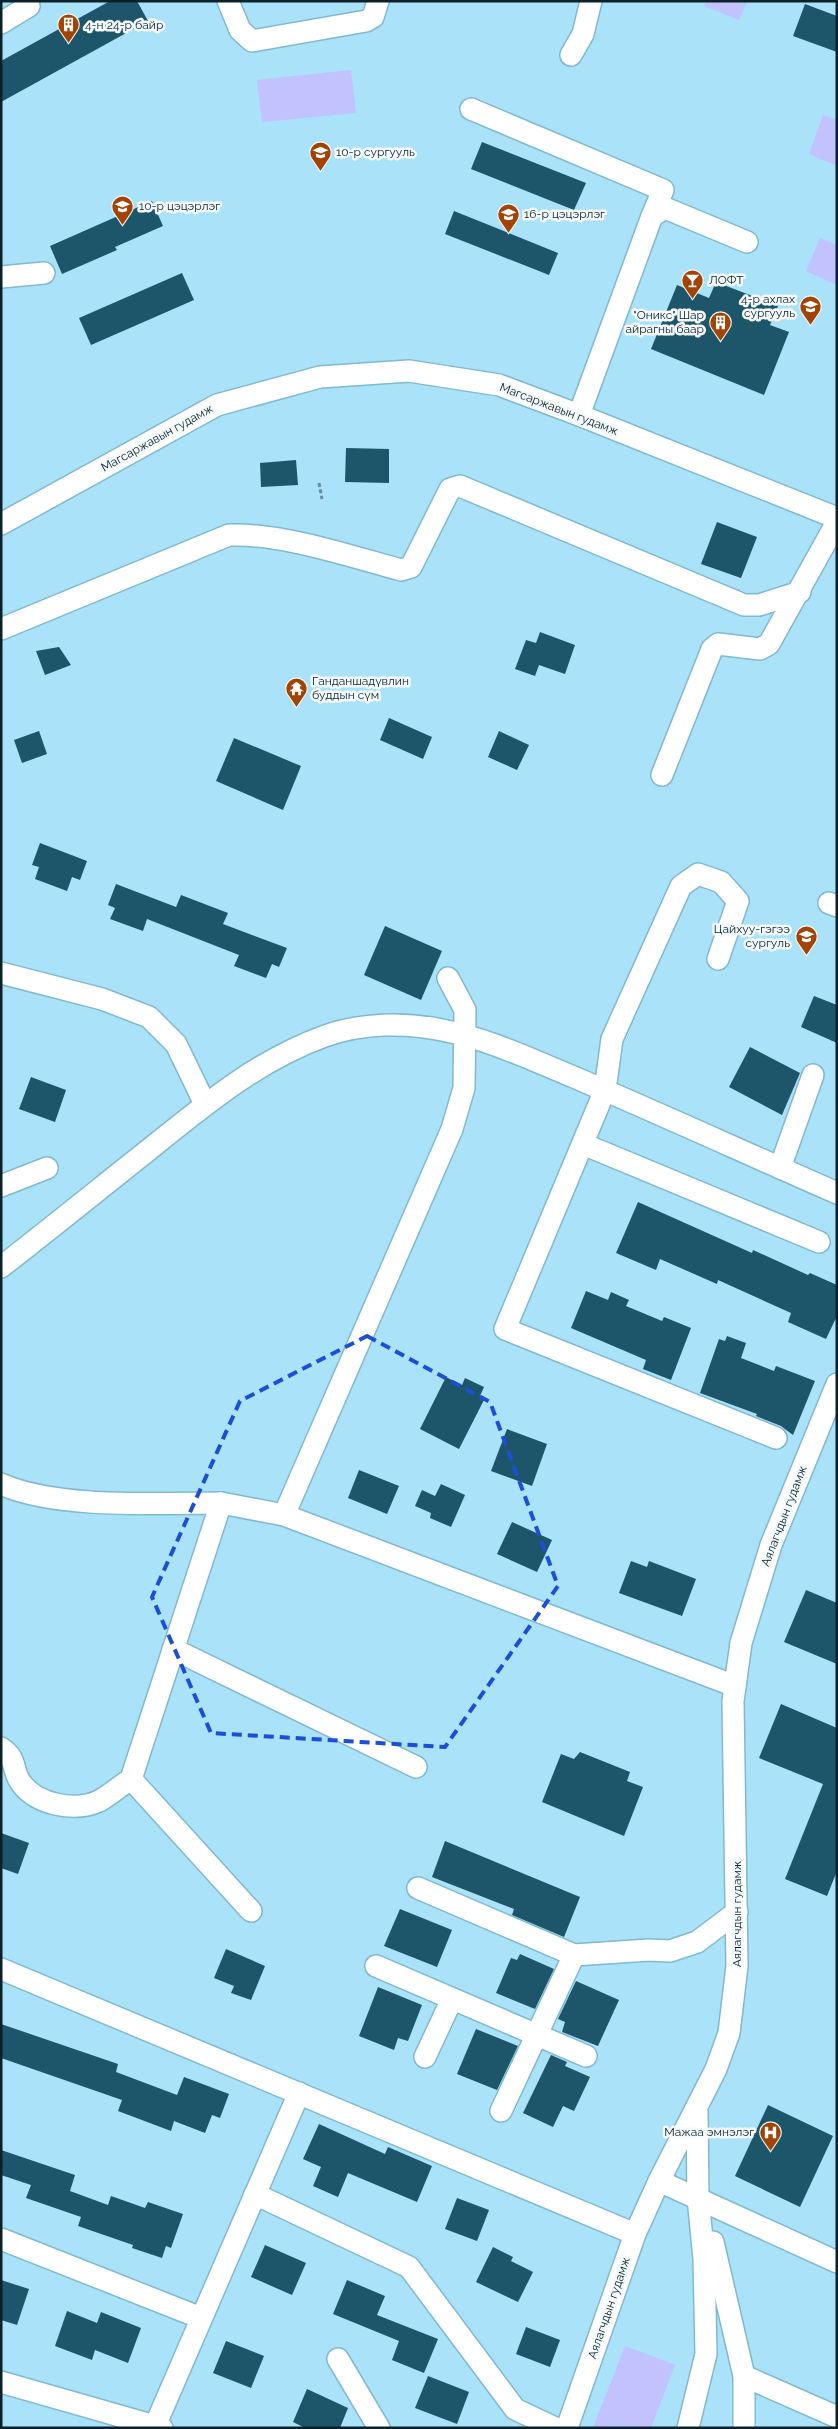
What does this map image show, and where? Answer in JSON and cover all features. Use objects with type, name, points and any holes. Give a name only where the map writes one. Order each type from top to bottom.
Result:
[{"type":"street","points":[[228,1],[240,30],[252,41],[366,21],[373,17],[378,1]]},
{"type":"street","points":[[571,55],[583,34],[591,1]]},
{"type":"street","points":[[1,23],[29,6]]},
{"type":"street","points":[[471,109],[662,190],[579,415]]},
{"type":"street","points":[[652,216],[665,208],[747,242]]},
{"type":"street","points":[[1,277],[44,272]]},
{"type":"street","name":"Магсаржавын гудамж","points":[[1,524],[217,404],[320,377],[409,371],[498,385],[579,415],[837,520]]},
{"type":"street","points":[[1,629],[229,535],[248,535],[335,551],[401,570],[411,567],[450,489],[460,486],[744,605],[759,605],[800,592]]},
{"type":"street","points":[[662,774],[712,649],[718,644],[760,649],[770,644],[800,592],[837,520]]},
{"type":"street","points":[[718,959],[738,901],[721,882],[698,874],[681,886],[612,1039],[605,1090],[505,1329],[776,1438]]},
{"type":"street","points":[[1,973],[102,999],[149,1017],[176,1044],[206,1104]]},
{"type":"street","points":[[284,1515],[452,1129],[464,1088],[466,1035],[465,1010],[448,978]]},
{"type":"street","points":[[1,1268],[206,1104],[268,1062],[327,1036],[367,1027],[405,1025],[466,1035],[490,1042],[605,1090],[837,1193]]},
{"type":"street","points":[[780,1168],[813,1075]]},
{"type":"street","points":[[582,1144],[819,1242]]},
{"type":"street","points":[[1,1186],[47,1168]]},
{"type":"street","name":"Аялагчдын гудамж","points":[[567,2428],[636,2234],[659,2181],[716,2069],[729,2033],[738,1966],[733,1701],[741,1643],[771,1545],[837,1384]]},
{"type":"street","points":[[1,1484],[12,1489],[54,1498],[128,1502],[221,1503],[284,1515],[735,1686]]},
{"type":"street","points":[[1,1748],[12,1757],[16,1775],[23,1785],[38,1796],[54,1804],[76,1806],[98,1801],[130,1779],[221,1503]]},
{"type":"street","points":[[173,1650],[416,1767]]},
{"type":"street","points":[[130,1779],[251,1911]]},
{"type":"street","points":[[418,1888],[574,1955],[649,1950],[670,1951],[697,1942],[737,1912]]},
{"type":"street","points":[[501,2111],[574,1955]]},
{"type":"street","points":[[376,1966],[586,2056]]},
{"type":"street","points":[[1,1969],[636,2234]]},
{"type":"street","points":[[426,2057],[452,1999]]},
{"type":"street","points":[[1,2382],[159,2427],[201,2318],[299,2093]]},
{"type":"street","points":[[688,2428],[706,2354],[697,2106]]},
{"type":"street","points":[[659,2181],[837,2262]]},
{"type":"street","points":[[255,2194],[409,2267],[514,2409],[555,2428]]},
{"type":"street","points":[[701,2199],[744,2376],[744,2428]]},
{"type":"street","points":[[1,2239],[201,2318]]},
{"type":"street","points":[[338,2359],[379,2428]]},
{"type":"street","points":[[744,2376],[837,2417]]},
{"type":"path","points":[[318,483],[322,499]]},
{"type":"highlighted area","points":[[367,1336],[490,1402],[558,1586],[445,1747],[211,1733],[152,1597],[240,1401]]},
{"type":"shaded area","points":[[706,1],[747,1],[739,20],[704,6]]},
{"type":"shaded area","points":[[351,70],[356,113],[262,122],[257,80]]},
{"type":"shaded area","points":[[823,115],[837,120],[837,166],[809,154]]},
{"type":"shaded area","points":[[820,238],[837,245],[837,285],[806,271]]},
{"type":"shaded area","points":[[625,2346],[675,2365],[651,2428],[593,2428]]},
{"type":"building","name":"4-н 24-р байр","points":[[110,1],[137,1],[148,21],[1,102],[1,61]]},
{"type":"building","points":[[805,4],[837,16],[837,52],[793,36]]},
{"type":"building","points":[[482,142],[586,183],[574,210],[471,169]]},
{"type":"building","points":[[152,201],[163,226],[115,247],[117,250],[62,274],[50,246]]},
{"type":"building","points":[[454,211],[558,253],[549,275],[445,234]]},
{"type":"building","points":[[182,273],[194,300],[91,345],[79,318]]},
{"type":"building","name":"\"Оникс\" Шар айрагны баар","points":[[716,282],[778,306],[770,325],[789,332],[764,395],[651,349],[677,285],[709,298]]},
{"type":"building","points":[[346,448],[389,449],[389,483],[345,482]]},
{"type":"building","points":[[296,460],[298,485],[261,487],[260,463]]},
{"type":"building","points":[[717,522],[757,537],[741,578],[701,564]]},
{"type":"building","points":[[540,632],[575,645],[565,674],[539,665],[535,676],[515,669],[526,640],[536,643]]},
{"type":"building","points":[[59,647],[71,665],[45,675],[36,651]]},
{"type":"building","points":[[389,718],[432,737],[423,759],[380,740]]},
{"type":"building","points":[[39,731],[47,754],[22,763],[14,740]]},
{"type":"building","points":[[499,731],[529,745],[517,770],[488,757]]},
{"type":"building","points":[[234,738],[301,766],[283,810],[216,781]]},
{"type":"building","points":[[40,843],[87,861],[80,880],[72,877],[67,891],[35,879],[39,867],[32,865]]},
{"type":"building","points":[[116,884],[176,907],[181,895],[228,913],[223,924],[287,948],[279,967],[272,964],[266,978],[234,966],[239,955],[147,919],[143,931],[110,919],[115,908],[108,905]]},
{"type":"building","points":[[385,926],[442,951],[421,1000],[364,975]]},
{"type":"building","points":[[814,996],[837,1005],[837,1043],[801,1027]]},
{"type":"building","points":[[750,1047],[800,1073],[782,1115],[729,1087]]},
{"type":"building","points":[[31,1077],[66,1090],[55,1122],[19,1109]]},
{"type":"building","points":[[638,1202],[752,1253],[753,1250],[808,1275],[810,1273],[837,1285],[837,1316],[826,1339],[788,1322],[791,1313],[718,1280],[717,1284],[660,1259],[656,1270],[616,1253]]},
{"type":"building","points":[[586,1291],[608,1300],[611,1292],[629,1300],[626,1306],[662,1321],[664,1317],[691,1328],[671,1380],[643,1369],[646,1360],[571,1328]]},
{"type":"building","points":[[727,1336],[746,1343],[741,1358],[774,1371],[776,1366],[815,1381],[793,1435],[781,1426],[756,1416],[757,1414],[700,1393],[719,1339],[725,1341]]},
{"type":"building","points":[[446,1377],[462,1385],[465,1378],[484,1387],[480,1396],[485,1398],[459,1449],[420,1429]]},
{"type":"building","points":[[507,1429],[547,1444],[532,1486],[491,1471]]},
{"type":"building","points":[[359,1470],[399,1486],[387,1514],[348,1498]]},
{"type":"building","points":[[441,1484],[465,1495],[451,1527],[430,1518],[431,1513],[415,1506],[422,1490],[435,1496]]},
{"type":"building","points":[[512,1522],[552,1540],[537,1572],[497,1554]]},
{"type":"building","points":[[631,1561],[647,1567],[649,1561],[696,1579],[682,1616],[619,1593]]},
{"type":"building","points":[[806,1590],[837,1603],[837,1664],[784,1642]]},
{"type":"building","points":[[781,1704],[837,1728],[837,1871],[827,1896],[785,1879],[823,1784],[759,1758]]},
{"type":"building","points":[[580,1752],[630,1772],[627,1781],[643,1787],[624,1836],[542,1802],[561,1754],[574,1759]]},
{"type":"building","points":[[1,1833],[29,1843],[18,1874],[1,1868]]},
{"type":"building","points":[[445,1841],[580,1897],[564,1937],[512,1915],[514,1909],[432,1877]]},
{"type":"building","points":[[400,1909],[452,1930],[437,1967],[384,1946]]},
{"type":"building","points":[[226,1949],[265,1966],[251,2000],[231,1993],[234,1986],[214,1978]]},
{"type":"building","points":[[520,1954],[554,1969],[535,2009],[496,1993],[511,1958],[517,1960]]},
{"type":"building","points":[[576,1981],[619,2000],[598,2046],[562,2032],[565,2022],[558,2019]]},
{"type":"building","points":[[378,1987],[422,2005],[408,2041],[398,2038],[394,2050],[359,2036]]},
{"type":"building","points":[[1,2024],[118,2064],[116,2072],[177,2095],[184,2077],[229,2094],[220,2118],[212,2115],[205,2133],[174,2121],[171,2131],[118,2111],[122,2100],[1,2058]]},
{"type":"building","points":[[476,2029],[518,2046],[497,2090],[457,2074]]},
{"type":"building","points":[[551,2055],[567,2062],[565,2066],[590,2077],[574,2111],[563,2106],[553,2127],[523,2113]]},
{"type":"building","points":[[768,2105],[833,2136],[800,2207],[735,2176]]},
{"type":"building","points":[[319,2124],[385,2154],[388,2147],[432,2166],[417,2202],[348,2173],[338,2197],[313,2186],[321,2167],[303,2159]]},
{"type":"building","points":[[1,2150],[75,2175],[70,2191],[108,2205],[111,2196],[145,2208],[148,2202],[183,2214],[171,2248],[166,2246],[162,2258],[132,2248],[133,2245],[78,2226],[81,2217],[26,2198],[31,2185],[1,2175]]},
{"type":"building","points":[[457,2198],[489,2210],[477,2241],[445,2229]]},
{"type":"building","points":[[265,2245],[306,2263],[292,2295],[251,2277]]},
{"type":"building","points":[[493,2247],[513,2257],[511,2261],[533,2272],[518,2302],[476,2282]]},
{"type":"building","points":[[1,2280],[29,2289],[17,2325],[1,2320]]},
{"type":"building","points":[[347,2280],[385,2296],[377,2315],[438,2339],[424,2373],[392,2360],[399,2341],[333,2314]]},
{"type":"building","points":[[67,2311],[97,2323],[101,2312],[141,2328],[128,2363],[95,2350],[92,2360],[55,2346]]},
{"type":"building","points":[[526,2327],[560,2340],[550,2367],[516,2354]]},
{"type":"building","points":[[226,2341],[264,2356],[251,2388],[213,2373]]},
{"type":"building","points":[[428,2376],[469,2392],[457,2424],[415,2408]]},
{"type":"building","points":[[307,2389],[348,2408],[340,2428],[305,2428],[293,2422]]},
{"type":"place","name":"4-н 24-р байр","points":[[69,44]]},
{"type":"place","name":"10-р сургууль","points":[[320,171]]},
{"type":"place","name":"10-р цэцэрлэг","points":[[123,225]]},
{"type":"place","name":"16-р цэцэрлэг","points":[[508,233]]},
{"type":"place","name":"ЛОФТ","points":[[693,299]]},
{"type":"place","name":"4-р ахлах сургууль","points":[[811,325]]},
{"type":"place","name":"\"Оникс\" Шар айрагны баар","points":[[720,341]]},
{"type":"place","name":"Ганданшадүвлин буддын сүм","points":[[296,707]]},
{"type":"place","name":"Цайхуу-гэгээ сургуль","points":[[806,955]]},
{"type":"place","name":"Maжаа эмнэлэг","points":[[770,2151]]}]
